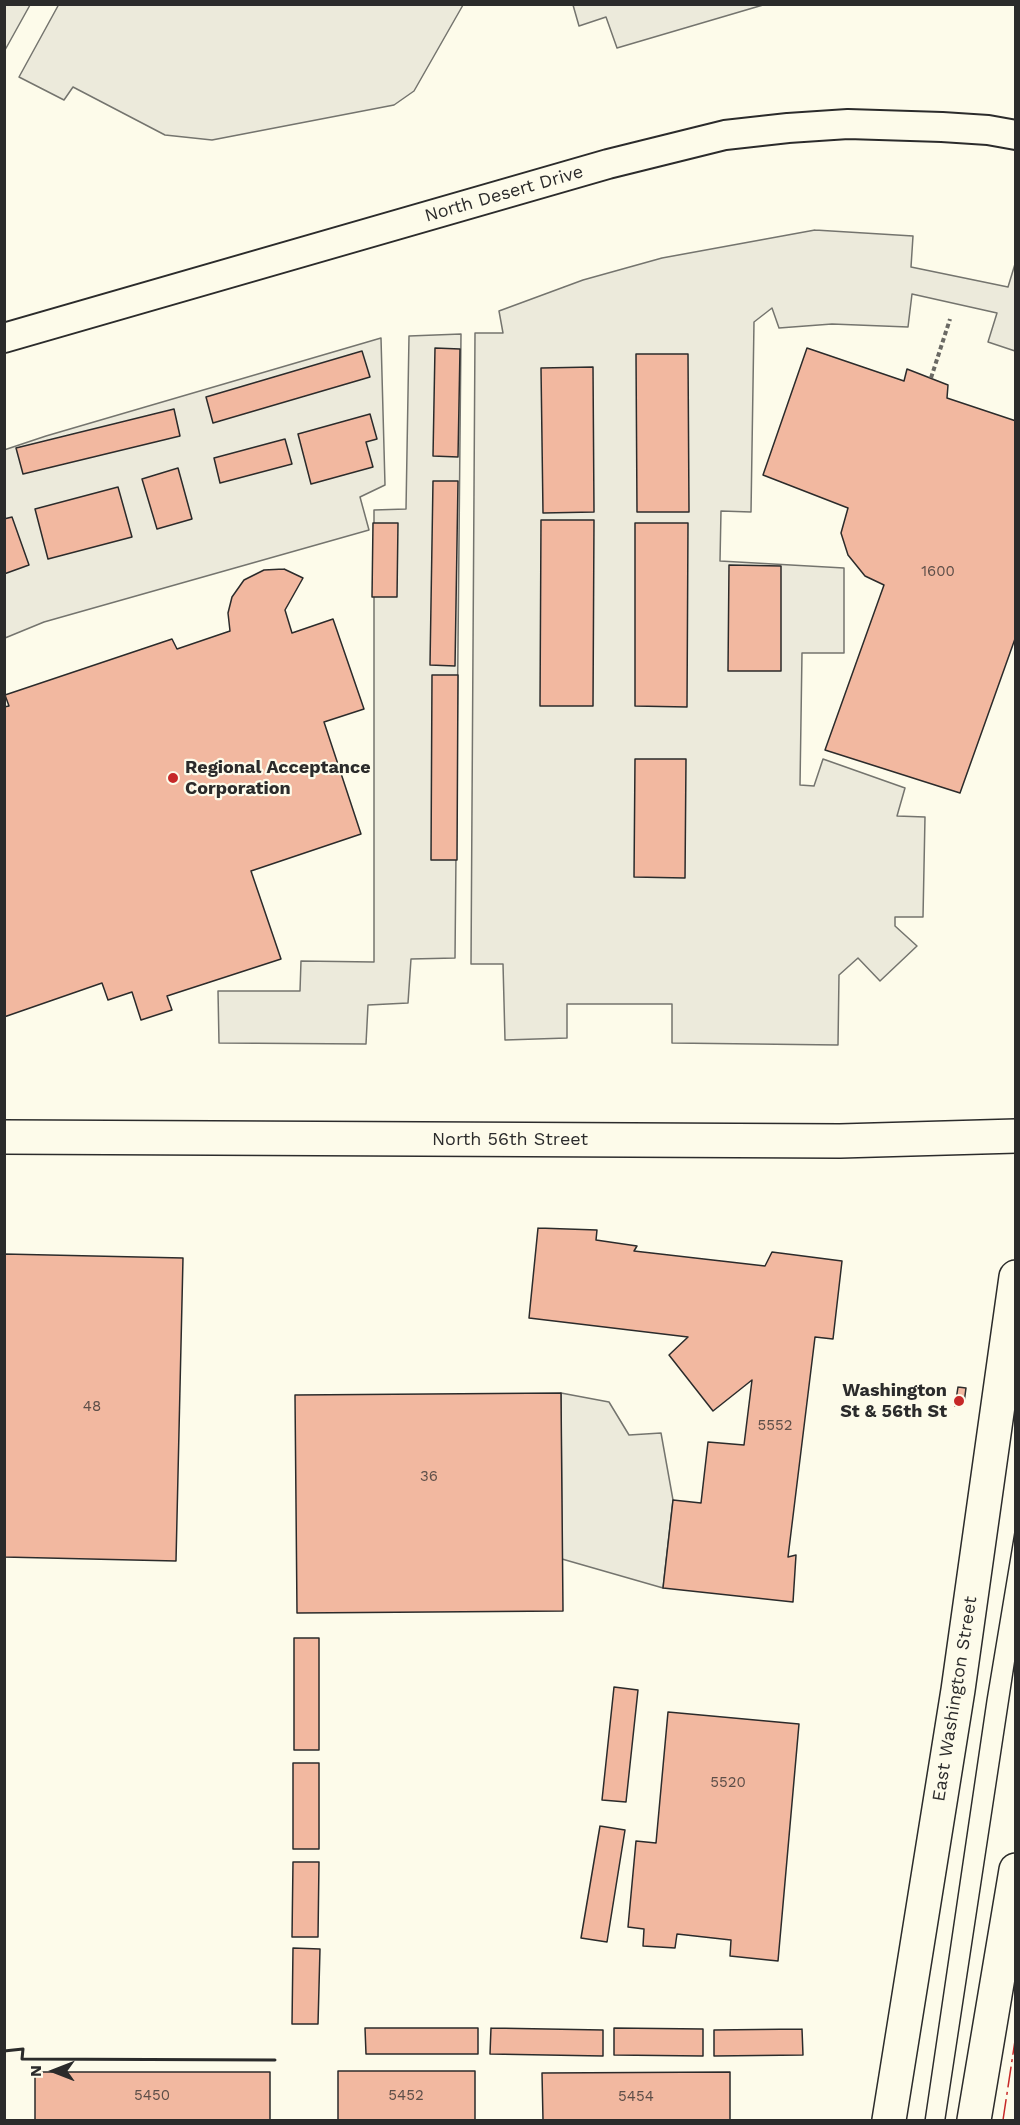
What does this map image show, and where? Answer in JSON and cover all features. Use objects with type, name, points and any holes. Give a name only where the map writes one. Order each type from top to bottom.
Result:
[{"type":"main road","name":"North 56th Street","points":[[4,1137],[840,1141],[1016,1136]]},
{"type":"main road","name":"East Washington Street","points":[[889,2121],[958,1690],[1016,1277]]},
{"type":"main road","points":[[974,2121],[1016,1870]]},
{"type":"street","name":"North Desert Drive","points":[[4,338],[608,164],[725,135],[848,124],[988,130],[1016,135]]},
{"type":"path","points":[[931,378],[950,319]]},
{"type":"shaded area","points":[[59,4],[463,5],[414,91],[394,105],[212,140],[165,135],[73,87],[64,100],[19,77]]},
{"type":"shaded area","points":[[573,4],[763,5],[617,48],[606,17],[579,26]]},
{"type":"shaded area","points":[[4,5],[30,5],[5,50]]},
{"type":"shaded area","points":[[815,230],[913,236],[911,267],[1008,287],[1015,264],[1015,351],[988,342],[997,313],[912,294],[908,327],[832,324],[779,328],[772,308],[754,322],[751,512],[721,511],[720,561],[844,568],[844,653],[802,653],[800,785],[814,786],[823,759],[905,788],[897,816],[925,817],[923,917],[895,917],[895,926],[917,946],[880,981],[858,958],[839,975],[838,1045],[672,1043],[672,1004],[567,1004],[567,1038],[505,1040],[503,964],[471,964],[475,333],[503,333],[499,311],[583,280],[662,258]]},
{"type":"shaded area","points":[[461,334],[455,958],[411,959],[408,1003],[368,1005],[366,1044],[219,1043],[218,991],[300,991],[301,961],[374,962],[374,510],[406,509],[409,336]]},
{"type":"shaded area","points":[[381,338],[385,485],[360,497],[369,530],[44,622],[5,638],[4,450]]},
{"type":"shaded area","points":[[561,1393],[609,1402],[629,1435],[661,1433],[673,1500],[663,1588],[562,1559]]},
{"type":"building","points":[[435,348],[460,349],[458,457],[433,456]]},
{"type":"building","points":[[807,348],[904,381],[907,369],[948,385],[947,398],[1016,421],[1016,636],[960,793],[825,750],[884,585],[865,576],[848,555],[841,533],[848,508],[763,475]]},
{"type":"building","points":[[362,351],[370,377],[213,423],[206,397]]},
{"type":"building","points":[[636,354],[688,354],[689,512],[637,512]]},
{"type":"building","points":[[593,367],[594,512],[543,513],[541,368]]},
{"type":"building","points":[[174,409],[180,436],[23,474],[16,448]]},
{"type":"building","points":[[370,414],[377,439],[366,442],[373,467],[311,484],[298,434]]},
{"type":"building","points":[[285,439],[292,464],[220,483],[214,458]]},
{"type":"building","points":[[178,468],[192,519],[157,529],[142,479]]},
{"type":"building","points":[[433,481],[458,481],[455,666],[430,665]]},
{"type":"building","points":[[118,487],[132,537],[48,559],[35,509]]},
{"type":"building","points":[[12,517],[29,565],[4,574],[4,519]]},
{"type":"building","points":[[541,520],[594,520],[593,706],[540,706]]},
{"type":"building","points":[[373,523],[398,523],[397,597],[372,597]]},
{"type":"building","points":[[635,523],[688,523],[687,707],[635,706]]},
{"type":"building","points":[[729,565],[781,566],[781,671],[728,671]]},
{"type":"building","name":"Regional Acceptance Corporation","points":[[284,569],[303,578],[285,610],[292,633],[333,619],[364,709],[324,722],[361,834],[251,871],[281,959],[167,996],[172,1010],[141,1020],[132,992],[108,1000],[102,983],[4,1017],[4,707],[9,706],[5,695],[172,639],[177,649],[230,631],[228,613],[232,597],[244,580],[264,570]]},
{"type":"building","points":[[432,675],[458,675],[457,860],[431,860]]},
{"type":"building","points":[[635,759],[686,759],[685,878],[634,877]]},
{"type":"building","points":[[538,1228],[597,1230],[596,1240],[637,1246],[634,1251],[765,1266],[772,1252],[842,1261],[833,1339],[815,1337],[788,1557],[796,1555],[793,1602],[663,1588],[673,1500],[701,1503],[708,1442],[744,1445],[752,1380],[713,1411],[669,1355],[688,1337],[529,1318]]},
{"type":"building","points":[[4,1254],[183,1258],[176,1561],[4,1557]]},
{"type":"building","points":[[958,1387],[966,1388],[964,1403],[955,1406]]},
{"type":"building","points":[[561,1393],[563,1611],[297,1613],[295,1395]]},
{"type":"building","points":[[294,1638],[319,1638],[319,1750],[294,1750]]},
{"type":"building","points":[[614,1687],[638,1690],[626,1802],[602,1800]]},
{"type":"building","points":[[668,1712],[799,1724],[778,1961],[730,1956],[731,1940],[677,1934],[675,1948],[643,1946],[644,1929],[628,1927],[636,1841],[656,1843]]},
{"type":"building","points":[[293,1763],[319,1763],[319,1849],[293,1849]]},
{"type":"building","points":[[600,1826],[625,1830],[607,1942],[581,1938]]},
{"type":"building","points":[[293,1862],[319,1862],[318,1937],[292,1937]]},
{"type":"building","points":[[293,1948],[320,1949],[318,2024],[292,2024]]},
{"type":"building","points":[[365,2028],[478,2028],[478,2054],[366,2054]]},
{"type":"building","points":[[491,2028],[603,2030],[603,2056],[490,2054]]},
{"type":"building","points":[[614,2028],[703,2029],[703,2056],[614,2055]]},
{"type":"building","points":[[802,2029],[803,2055],[714,2056],[714,2030]]},
{"type":"building","points":[[338,2071],[475,2071],[475,2120],[338,2120]]},
{"type":"building","points":[[35,2072],[270,2072],[270,2120],[35,2120]]},
{"type":"building","points":[[730,2072],[730,2120],[543,2120],[542,2073]]},
{"type":"tram line","points":[[925,2120],[987,1699],[1016,1525]]},
{"type":"tram line","points":[[945,2120],[1016,1653]]},
{"type":"wall","points":[[4,2051],[23,2049],[22,2059],[275,2060]]},
{"type":"power","points":[[1003,2120],[1016,2034]]},
{"type":"place","name":"Regional Acceptance Corporation","points":[[173,778]]},
{"type":"place","name":"Washington St & 56th St","points":[[959,1401]]}]
